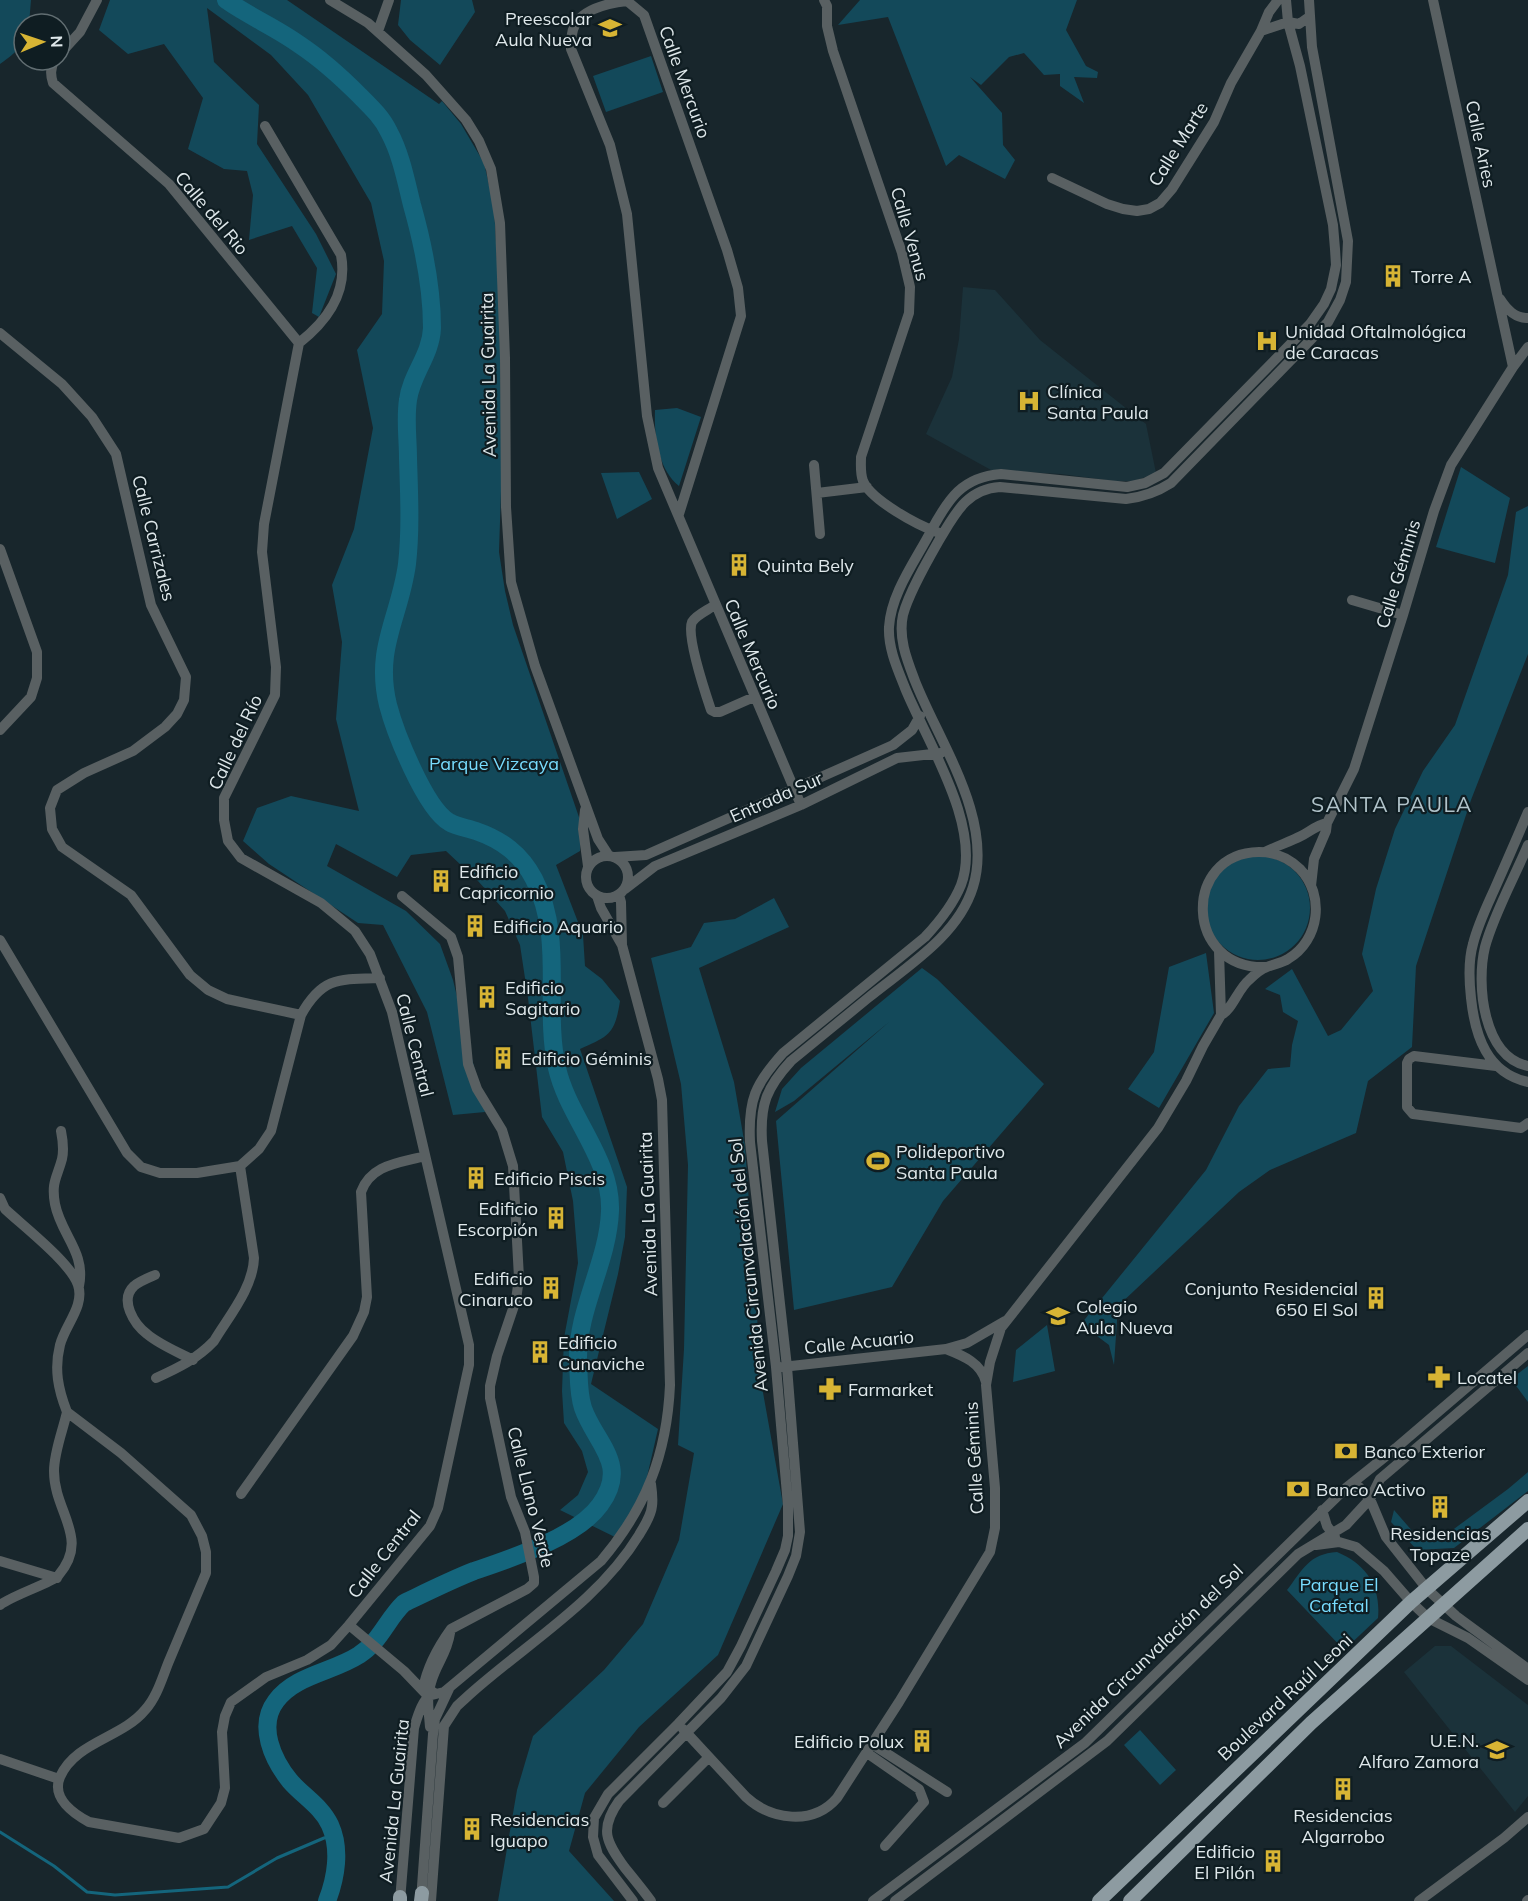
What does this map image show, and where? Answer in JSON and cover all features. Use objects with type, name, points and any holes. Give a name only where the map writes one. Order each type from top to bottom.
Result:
[{"type":"main road","name":"Boulevard Raúl Leoni","points":[[1099,1901],[1411,1602],[1528,1501]]},
{"type":"main road","name":"Boulevard Raúl Leoni","points":[[1130,1901],[1311,1723],[1528,1529]]},
{"type":"street","points":[[72,41],[80,32],[97,0]]},
{"type":"street","name":"Avenida La Guairita","points":[[330,0],[357,15],[378,31],[426,75],[466,120],[479,141],[494,180],[500,223],[504,324],[506,507],[511,582],[535,666],[598,839],[612,857],[623,864],[628,873],[621,902],[622,945],[662,1100],[670,1385],[669,1415],[664,1442],[651,1484],[628,1527],[601,1561],[450,1685],[425,1692],[414,1728],[400,1900]]},
{"type":"street","points":[[378,31],[389,0]]},
{"type":"street","name":"Calle Marte","points":[[1052,178],[1107,204],[1123,209],[1149,209],[1160,203],[1172,189],[1214,122],[1231,83],[1261,31],[1269,12],[1278,0]]},
{"type":"street","name":"Avenida Circunvalación del Sol","points":[[633,1901],[598,1855],[593,1837],[594,1818],[608,1794],[726,1672],[745,1637],[785,1550],[789,1521],[776,1367],[750,1142],[749,1125],[754,1094],[768,1070],[792,1046],[925,937],[948,910],[956,896],[965,870],[965,832],[954,800],[892,655],[889,627],[891,612],[932,530],[951,497],[958,490],[990,475],[1017,475],[1073,483],[1127,487],[1155,478],[1164,473],[1317,315],[1329,297],[1336,265],[1334,233],[1299,58],[1288,22],[1286,0]]},
{"type":"street","name":"Avenida Circunvalación del Sol","points":[[651,1901],[610,1846],[607,1832],[610,1815],[619,1801],[721,1698],[746,1666],[777,1603],[796,1556],[800,1532],[788,1367],[762,1141],[761,1125],[764,1104],[770,1087],[791,1061],[932,946],[958,916],[970,894],[976,872],[978,843],[976,829],[946,750],[904,652],[902,627],[907,604],[943,534],[966,500],[991,488],[1015,488],[1126,500],[1149,495],[1172,483],[1328,322],[1340,300],[1346,282],[1348,241],[1312,47],[1309,0]]},
{"type":"street","name":"Calle Aries","points":[[1433,0],[1514,367]]},
{"type":"street","name":"Calle Mercurio","points":[[678,514],[741,316],[738,288],[728,250],[644,15],[627,1],[617,2],[591,11],[575,24],[571,49],[610,145],[627,214],[647,416],[658,468],[801,805]]},
{"type":"street","name":"Calle Venus","points":[[827,2],[827,26],[834,51],[902,253],[910,287],[909,314],[861,457],[860,470],[867,487]]},
{"type":"street","points":[[1261,31],[1288,22],[1299,24],[1309,17]]},
{"type":"street","name":"Calle del Rio","points":[[51,72],[53,83],[169,184],[299,343]]},
{"type":"street","points":[[265,126],[341,255],[339,291],[332,310],[322,323],[299,343]]},
{"type":"street","points":[[1498,296],[1509,311],[1521,318],[1528,318]]},
{"type":"street","name":"Calle Carrizales","points":[[0,333],[62,384],[92,417],[116,454],[151,605],[186,677],[184,699],[177,714],[165,727],[133,751],[84,773],[57,790],[50,808],[52,829],[62,847],[131,896],[190,975],[208,990],[227,999],[301,1015]]},
{"type":"street","name":"Calle del Río","points":[[299,343],[264,524],[261,552],[276,667],[275,694],[224,798],[224,820],[228,841],[242,858],[321,903],[355,931],[370,954],[380,978]]},
{"type":"street","name":"Calle Géminis","points":[[678,1724],[756,1806],[778,1815],[801,1817],[823,1811],[830,1806],[869,1748],[990,1552],[995,1528],[995,1488],[986,1386],[995,1343],[1005,1321],[1018,1308],[1158,1128],[1221,1015],[1226,1013],[1239,990],[1266,967],[1288,959],[1306,943],[1312,933],[1316,909],[1311,886],[1314,859],[1327,823],[1354,769],[1434,512],[1451,465],[1528,347]]},
{"type":"street","points":[[814,465],[820,534]]},
{"type":"street","points":[[817,493],[867,487],[887,504],[943,534]]},
{"type":"street","points":[[0,549],[37,652],[37,678],[31,697],[0,730]]},
{"type":"street","points":[[1352,600],[1403,615]]},
{"type":"street","points":[[715,605],[696,618],[691,627],[699,675],[711,710],[720,712],[754,697]]},
{"type":"street","name":"Entrada Sur","points":[[612,857],[646,855],[893,745],[912,730],[920,716],[928,711]]},
{"type":"street","name":"Entrada Sur","points":[[622,892],[655,866],[801,805],[897,758],[935,755],[946,750]]},
{"type":"street","name":"Avenida La Guairita","points":[[586,806],[583,829],[588,867],[586,883],[588,889],[597,896],[601,908],[622,945]]},
{"type":"street","points":[[1528,812],[1478,929],[1470,955],[1470,984],[1477,1034],[1488,1057],[1496,1066],[1514,1078],[1528,1082]]},
{"type":"street","points":[[1265,852],[1299,837],[1320,824],[1327,823]]},
{"type":"street","points":[[1528,845],[1490,933],[1483,956],[1483,967],[1485,1001],[1489,1028],[1493,1037],[1508,1057],[1528,1066]]},
{"type":"street","points":[[1266,967],[1236,962],[1219,951],[1211,941],[1203,920],[1203,896],[1207,885],[1221,866],[1231,860],[1253,852],[1265,852],[1281,857],[1296,866],[1311,886]]},
{"type":"street","points":[[588,867],[597,858],[612,857]]},
{"type":"street","points":[[597,896],[606,899],[622,892]]},
{"type":"street","name":"Calle Llano Verde","points":[[402,896],[451,937],[455,946],[468,1064],[477,1089],[502,1130],[513,1166],[519,1278],[516,1300],[496,1356],[490,1398],[510,1497],[525,1532],[534,1583],[451,1629],[448,1647],[425,1692]]},
{"type":"street","points":[[0,940],[127,1153],[141,1167],[160,1173],[197,1173],[240,1166],[254,1258],[254,1270],[250,1282],[214,1341],[193,1360],[156,1378]]},
{"type":"street","points":[[1219,951],[1221,1015]]},
{"type":"street","name":"Calle Central","points":[[240,1166],[259,1149],[271,1131],[301,1015],[311,998],[325,985],[340,980],[380,978],[392,1012],[469,1345],[469,1365],[438,1508],[430,1526],[349,1625],[404,1671],[425,1692]]},
{"type":"street","points":[[1496,1066],[1414,1056],[1407,1063],[1407,1107],[1413,1114],[1521,1128],[1528,1124]]},
{"type":"street","points":[[62,1131],[63,1151],[53,1191],[63,1228],[79,1258],[81,1274],[77,1307],[60,1344],[56,1369],[58,1388],[67,1412],[121,1453],[191,1515],[204,1544],[206,1573],[148,1706],[134,1721],[70,1762],[59,1779],[58,1793],[77,1816],[89,1822],[179,1838],[204,1829],[221,1803],[225,1788],[222,1732],[231,1702],[266,1677],[307,1660],[331,1645],[349,1625]]},
{"type":"street","points":[[750,1142],[762,1141]]},
{"type":"street","points":[[241,1494],[353,1336],[364,1312],[367,1297],[361,1192],[365,1180],[373,1172],[382,1168],[425,1156]]},
{"type":"street","points":[[0,1198],[5,1209],[69,1269],[79,1287]]},
{"type":"street","points":[[155,1275],[134,1286],[129,1293],[129,1306],[133,1318],[147,1334],[193,1360]]},
{"type":"street","name":"Calle Acuario","points":[[776,1367],[946,1349],[967,1343],[1005,1321]]},
{"type":"street","name":"Avenida Circunvalación del Sol","points":[[873,1901],[1066,1758],[1132,1698],[1346,1488],[1528,1335]]},
{"type":"street","points":[[946,1349],[979,1367],[984,1374],[986,1386]]},
{"type":"street","name":"Avenida Circunvalación del Sol","points":[[895,1901],[1107,1741],[1307,1547],[1336,1538],[1370,1498],[1380,1479],[1528,1353]]},
{"type":"street","points":[[1502,1357],[1511,1368]]},
{"type":"street","points":[[0,1605],[21,1593],[57,1578],[71,1555],[73,1541],[56,1493],[54,1469],[67,1412]]},
{"type":"street","name":"Avenida La Guairita","points":[[424,1899],[444,1726],[457,1706],[469,1695],[603,1583],[624,1558],[649,1519],[652,1507],[651,1484]]},
{"type":"street","points":[[1346,1488],[1359,1487],[1370,1498],[1386,1536],[1427,1589],[1443,1605],[1528,1668]]},
{"type":"street","points":[[1322,1510],[1336,1538],[1356,1547],[1384,1571],[1428,1618],[1468,1638],[1528,1680]]},
{"type":"street","points":[[0,1561],[57,1578]]},
{"type":"street","name":"Avenida La Guairita","points":[[424,1899],[435,1719],[448,1694],[450,1685]]},
{"type":"street","points":[[425,1692],[432,1748]]},
{"type":"street","points":[[1132,1698],[1140,1708]]},
{"type":"street","points":[[869,1748],[947,1792]]},
{"type":"street","points":[[869,1748],[919,1789],[923,1795],[924,1802],[885,1845]]},
{"type":"street","points":[[663,1803],[709,1757]]},
{"type":"street","points":[[0,1759],[59,1779]]},
{"type":"street","points":[[1419,1901],[1504,1838],[1528,1817]]},
{"type":"shaded area","name":"Clínica Santa Paula","points":[[963,287],[995,290],[1040,340],[1146,424],[1156,473],[1135,481],[1113,481],[1061,474],[991,470],[926,434],[952,377],[959,339]]},
{"type":"shaded area","name":"U.E.N. Alfaro Zamora","points":[[1435,1646],[1451,1646],[1528,1705],[1528,1796],[1515,1812],[1404,1672]]},
{"type":"green space","points":[[0,0],[31,0],[30,12],[12,12],[12,55],[0,64]]},
{"type":"green space","name":"Parque Vizcaya","points":[[110,0],[287,0],[439,104],[442,101],[461,124],[484,163],[494,207],[499,295],[502,461],[499,552],[505,591],[513,625],[581,823],[580,851],[556,865],[583,935],[585,966],[602,979],[620,1001],[616,1020],[605,1037],[580,1049],[627,1187],[625,1237],[591,1384],[658,1429],[644,1490],[621,1540],[560,1510],[578,1495],[588,1472],[582,1451],[564,1423],[562,1391],[564,1338],[578,1263],[573,1201],[563,1152],[542,1117],[520,945],[505,911],[446,851],[411,855],[397,877],[336,844],[327,866],[406,911],[440,944],[453,980],[485,1112],[453,1115],[427,1012],[383,925],[358,923],[269,864],[243,841],[257,808],[291,796],[359,811],[336,719],[342,642],[332,585],[354,529],[373,428],[357,350],[382,314],[384,261],[371,203],[308,95],[271,55],[207,8],[214,62],[259,105],[257,144],[316,234],[336,274],[319,317],[312,313],[317,268],[292,226],[249,240],[253,195],[247,171],[224,169],[188,149],[203,98],[164,44],[128,54],[99,30]]},
{"type":"green space","points":[[401,0],[472,0],[475,12],[440,65],[410,40],[398,25]]},
{"type":"green space","points":[[860,0],[1077,0],[1066,30],[1086,66],[1098,72],[1097,78],[1074,77],[1084,103],[1060,86],[1060,74],[1044,75],[1024,53],[1009,57],[981,85],[970,77],[1002,113],[1003,145],[1015,160],[1005,179],[959,155],[946,166],[888,17],[838,25]]},
{"type":"green space","points":[[651,56],[663,92],[606,112],[593,76]]},
{"type":"green space","points":[[677,408],[701,417],[679,486],[666,471],[662,461],[655,420],[655,410]]},
{"type":"green space","points":[[1461,467],[1510,498],[1495,563],[1436,547]]},
{"type":"green space","points":[[639,472],[652,499],[617,519],[601,473]]},
{"type":"green space","points":[[1528,506],[1528,654],[1471,800],[1416,966],[1412,1047],[1368,1081],[1356,1133],[1270,1170],[1239,1192],[1118,1306],[1114,1365],[1109,1345],[1081,1324],[1206,1170],[1239,1106],[1268,1069],[1290,1067],[1298,1021],[1283,1012],[1280,995],[1265,989],[1292,969],[1328,1036],[1341,1030],[1373,991],[1362,954],[1376,889],[1395,829],[1423,771],[1455,725],[1508,575],[1516,512]]},
{"type":"green space","points":[[1258,856],[1278,860],[1295,871],[1306,888],[1310,908],[1306,928],[1295,945],[1278,956],[1258,960],[1238,956],[1221,945],[1210,928],[1206,908],[1210,888],[1221,871],[1238,860]]},
{"type":"green space","points":[[774,898],[789,927],[699,968],[734,1082],[745,1146],[762,1387],[783,1504],[718,1655],[639,1727],[585,1793],[569,1851],[614,1901],[498,1901],[517,1790],[533,1736],[604,1670],[643,1624],[679,1540],[694,1453],[678,1445],[684,1349],[688,1165],[681,1084],[651,958],[691,947],[704,923],[735,919]]},
{"type":"green space","points":[[1206,953],[1214,1013],[1159,1108],[1128,1089],[1154,1052],[1169,967]]},
{"type":"green space","name":"Polideportivo Santa Paula","points":[[922,968],[937,979],[1044,1084],[943,1201],[892,1287],[794,1310],[776,1121],[889,1022],[794,1101],[775,1112],[782,1089],[801,1068]]},
{"type":"green space","points":[[1047,1325],[1055,1371],[1013,1382],[1016,1350]]},
{"type":"green space","points":[[1528,1366],[1528,1402],[1511,1379]]},
{"type":"green space","points":[[1528,1472],[1528,1491],[1454,1548],[1417,1550],[1391,1522],[1394,1510],[1421,1541],[1439,1540]]},
{"type":"green space","name":"Parque El Cafetal","points":[[1337,1552],[1364,1570],[1374,1586],[1378,1606],[1378,1618],[1344,1650],[1287,1590],[1302,1569],[1313,1559],[1327,1553]]},
{"type":"green space","points":[[1140,1730],[1176,1770],[1160,1785],[1124,1745]]},
{"type":"waterway","points":[[226,0],[291,39],[338,75],[379,117],[393,140],[400,158],[426,266],[432,328],[431,338],[413,382],[407,407],[408,551],[404,583],[386,649],[384,666],[388,705],[412,768],[430,802],[440,814],[452,824],[485,835],[510,849],[523,862],[534,879],[549,925],[553,1045],[557,1068],[570,1104],[597,1156],[609,1192],[608,1230],[582,1323],[578,1361],[581,1402],[611,1466],[612,1477],[600,1505],[590,1516],[560,1537],[525,1553],[465,1575],[404,1603],[366,1650],[349,1661],[293,1685],[276,1701],[270,1711],[268,1732],[278,1763],[290,1781],[327,1819],[333,1834],[336,1863],[327,1901]]},
{"type":"waterway","points":[[0,1832],[54,1866],[87,1892],[115,1895],[228,1887],[277,1858],[333,1836]]},
{"type":"place","name":"Preescolar Aula Nueva","points":[[610,28]]},
{"type":"place","name":"Torre A","points":[[1393,276]]},
{"type":"place","name":"Unidad Oftalmológica de Caracas","points":[[1267,341]]},
{"type":"place","name":"Clínica Santa Paula","points":[[1029,401]]},
{"type":"place","name":"Quinta Bely","points":[[739,565]]},
{"type":"place","name":"Edificio Capricornio","points":[[441,881]]},
{"type":"place","name":"Edificio Aquario","points":[[475,926]]},
{"type":"place","name":"Edificio Sagitario","points":[[487,997]]},
{"type":"place","name":"Edificio Géminis","points":[[503,1058]]},
{"type":"place","name":"Polideportivo Santa Paula","points":[[878,1161]]},
{"type":"place","name":"Edificio Piscis","points":[[476,1178]]},
{"type":"place","name":"Edificio Escorpión","points":[[556,1218]]},
{"type":"place","name":"Edificio Cinaruco","points":[[551,1288]]},
{"type":"place","name":"Conjunto Residencial 650 El Sol","points":[[1376,1298]]},
{"type":"place","name":"Colegio Aula Nueva","points":[[1058,1316]]},
{"type":"place","name":"Edificio Cunaviche","points":[[540,1352]]},
{"type":"place","name":"Locatel","points":[[1439,1377]]},
{"type":"place","name":"Farmarket","points":[[830,1389]]},
{"type":"place","name":"Banco Exterior","points":[[1346,1451]]},
{"type":"place","name":"Banco Activo","points":[[1298,1489]]},
{"type":"place","name":"Residencias Topaze","points":[[1440,1507]]},
{"type":"place","name":"Edificio Polux","points":[[922,1741]]},
{"type":"place","name":"U.E.N. Alfaro Zamora","points":[[1497,1750]]},
{"type":"place","name":"Residencias Algarrobo","points":[[1343,1789]]},
{"type":"place","name":"Residencias Iguapo","points":[[472,1829]]},
{"type":"place","name":"Edificio El Pilón","points":[[1273,1861]]},
{"type":"district","name":"SANTA PAULA","points":[[1392,804]]}]
